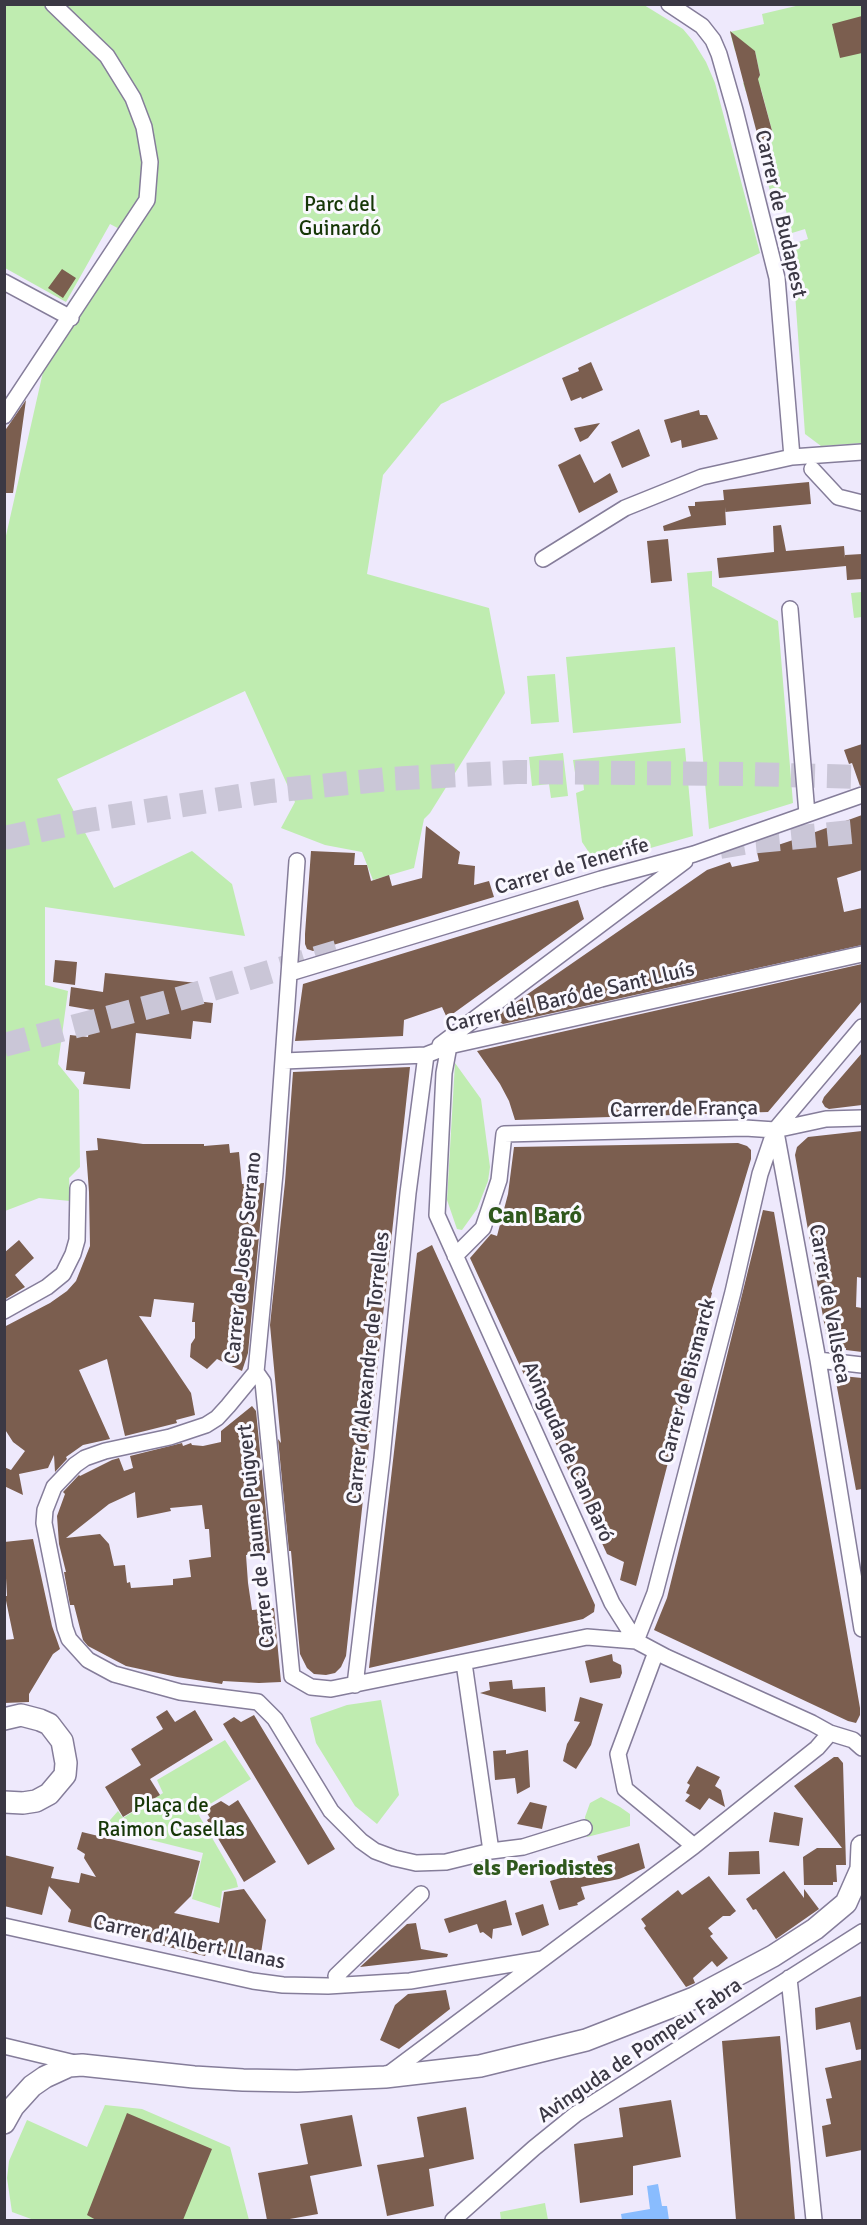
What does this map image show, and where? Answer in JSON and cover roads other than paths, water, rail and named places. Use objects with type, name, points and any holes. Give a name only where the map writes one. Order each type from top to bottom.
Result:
[{"type":"street","points":[[4,416],[147,200],[150,162],[144,127],[133,98],[107,56],[53,4]]},
{"type":"street","name":"Carrer de Budapest","points":[[669,4],[702,26],[713,40],[735,110],[777,278],[792,457]]},
{"type":"street","points":[[4,282],[71,318]]},
{"type":"street","points":[[543,559],[625,508],[702,477],[792,457],[862,452]]},
{"type":"street","points":[[812,470],[838,498],[862,503]]},
{"type":"street","points":[[790,609],[807,814]]},
{"type":"street","name":"Carrer de Tenerife","points":[[290,974],[694,854],[862,795]]},
{"type":"street","points":[[426,1055],[694,854]]},
{"type":"street","name":"Carrer de Josep Serrano","points":[[297,861],[284,1061],[256,1372],[217,1418],[206,1425],[170,1437],[105,1451],[85,1458],[54,1487],[45,1510],[44,1523],[64,1628],[69,1639],[88,1660],[114,1674],[180,1692],[258,1702],[275,1719],[331,1811],[361,1841],[375,1851],[416,1863],[446,1862],[491,1851]]},
{"type":"street","points":[[635,870],[646,890]]},
{"type":"street","name":"Carrer del Baró de Sant Lluís","points":[[284,1061],[426,1055],[449,1046],[862,954]]},
{"type":"street","points":[[775,1130],[862,1027]]},
{"type":"street","name":"Avinguda de Can Baró","points":[[449,1046],[444,1073],[437,1215],[617,1613],[636,1641],[830,1733],[853,1740],[862,1748]]},
{"type":"street","name":"Carrer d'Alexandre de Torrelles","points":[[355,1685],[381,1469],[408,1193],[426,1055]]},
{"type":"street","name":"Carrer de França","points":[[455,1256],[483,1228],[499,1180],[504,1134],[745,1128],[775,1130],[826,1119],[862,1118]]},
{"type":"street","name":"Carrer de Vallseca","points":[[775,1130],[818,1360],[862,1629]]},
{"type":"street","name":"Carrer de Bismarck","points":[[636,1641],[655,1593],[733,1292],[760,1174],[775,1130]]},
{"type":"street","points":[[4,1311],[47,1287],[63,1274],[77,1240],[78,1188]]},
{"type":"street","points":[[818,1360],[862,1365]]},
{"type":"street","name":"Carrer de Jaume Puigvert","points":[[256,1372],[263,1382],[292,1676],[311,1687],[331,1689],[355,1685]]},
{"type":"street","points":[[597,1637],[617,1613]]},
{"type":"street","points":[[355,1685],[587,1636],[636,1641]]},
{"type":"street","points":[[656,1652],[618,1754],[625,1789],[694,1846]]},
{"type":"street","points":[[464,1663],[491,1851],[524,1846],[584,1828]]},
{"type":"street","points":[[4,1719],[21,1715],[40,1719],[49,1724],[62,1741],[66,1763],[65,1775],[49,1794],[36,1801],[4,1802]]},
{"type":"street","points":[[385,2077],[694,1846],[817,1748],[830,1733]]},
{"type":"street","points":[[4,2046],[82,2065],[194,2077],[297,2081],[385,2077],[480,2066],[570,2045],[668,2010],[694,1998],[782,1951],[815,1929],[846,1903],[861,1869],[862,1845]]},
{"type":"street","points":[[336,1976],[421,1894]]},
{"type":"street","name":"Carrer d'Albert Llanas","points":[[4,1926],[253,1981],[283,1985],[328,1986],[410,1981],[545,1959]]},
{"type":"street","name":"Avinguda de Pompeu Fabra","points":[[453,2220],[576,2114],[862,1932]]},
{"type":"street","points":[[789,1978],[814,2220]]},
{"type":"street","points":[[4,2123],[13,2107],[45,2077],[58,2069],[82,2065]]},
{"type":"water","points":[[658,2184],[662,2206],[667,2206],[669,2220],[622,2220],[621,2214],[650,2209],[647,2186]]},
{"type":"tunnel","points":[[4,838],[89,820],[271,791],[388,779],[517,772],[862,777]]},
{"type":"tunnel","points":[[720,847],[862,831]]},
{"type":"tunnel","points":[[4,1045],[175,1000],[337,952]]},
{"type":"district","name":"Can Baró","points":[[535,1217]]},
{"type":"district","name":"els Periodistes","points":[[543,1869]]},
{"type":"park label","name":"Parc del Guinardó","points":[[340,217]]},
{"type":"park label","name":"Plaça de Raimon Casellas","points":[[171,1818]]}]
